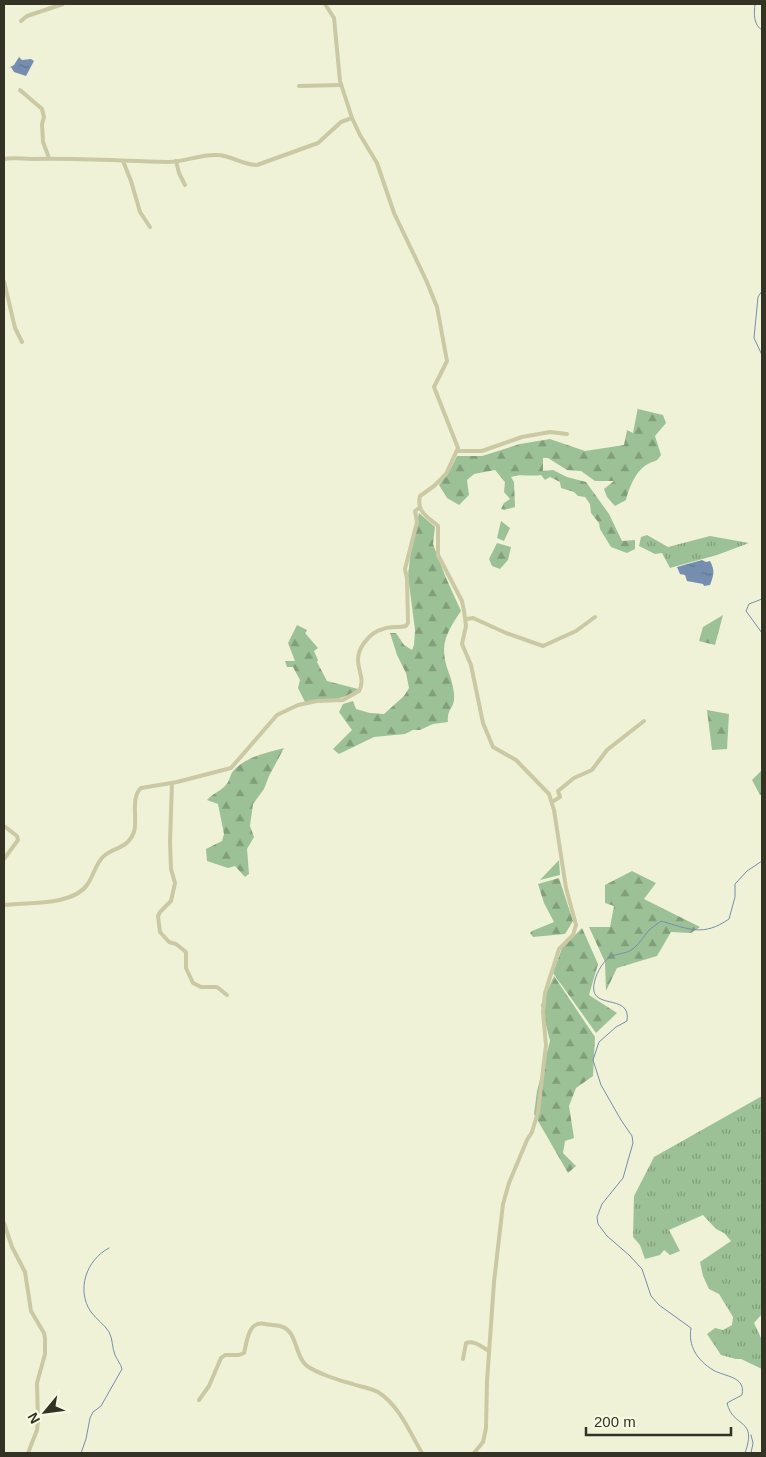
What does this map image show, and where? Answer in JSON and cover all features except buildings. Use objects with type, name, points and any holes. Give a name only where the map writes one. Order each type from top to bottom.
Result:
[{"type":"street","points":[[21,21],[27,16],[63,4]]},
{"type":"street","points":[[325,4],[334,18],[341,85],[352,118],[360,135],[378,163],[394,213],[437,307],[447,361],[434,388],[456,443],[457,451],[446,474],[420,496],[419,508],[423,514],[438,526],[438,555],[462,601],[466,619],[462,644],[471,665],[480,716],[491,743],[496,750],[516,760],[546,788],[552,802],[566,888],[574,914],[575,930],[559,949],[553,973],[545,992],[543,1012],[546,1044],[538,1112],[532,1132],[509,1182],[503,1204],[494,1282],[486,1394],[486,1428],[483,1442],[474,1453]]},
{"type":"street","points":[[299,86],[341,85]]},
{"type":"street","points":[[20,90],[42,109],[44,117],[42,124],[43,142],[49,158]]},
{"type":"street","points":[[4,159],[76,158],[123,161],[176,161],[216,154],[248,165],[257,165],[318,143],[342,122],[352,118]]},
{"type":"street","points":[[123,161],[140,212],[150,227]]},
{"type":"street","points":[[176,161],[185,185]]},
{"type":"street","points":[[4,281],[15,328],[22,342]]},
{"type":"street","points":[[457,451],[482,451],[522,438],[550,432],[567,434]]},
{"type":"street","points":[[4,905],[59,901],[86,887],[103,857],[122,847],[134,832],[138,791],[145,786],[172,783],[231,768],[277,715],[298,705],[317,701],[343,700],[359,691],[361,681],[357,658],[363,644],[374,632],[392,626],[406,626],[408,623],[408,579],[405,569],[417,522],[415,511],[419,508]]},
{"type":"street","points":[[466,619],[473,618],[506,633],[543,646],[576,631],[595,617]]},
{"type":"street","points":[[552,802],[560,797],[558,791],[574,778],[592,770],[607,750],[644,721]]},
{"type":"street","points":[[172,783],[170,841],[171,868],[175,883],[171,901],[160,912],[158,924],[160,932],[169,942],[176,944],[186,952],[186,968],[193,983],[201,987],[218,987],[228,995]]},
{"type":"street","points":[[4,826],[17,836],[18,840],[4,859]]},
{"type":"street","points":[[4,1224],[12,1247],[25,1272],[31,1311],[45,1338],[45,1354],[37,1383],[37,1430],[28,1453]]},
{"type":"street","points":[[199,1400],[209,1386],[221,1358],[228,1354],[240,1355],[244,1353],[246,1338],[252,1327],[261,1323],[281,1326],[289,1332],[307,1366],[351,1384],[369,1388],[385,1397],[403,1420],[422,1453]]},
{"type":"street","points":[[463,1359],[466,1343],[468,1342],[475,1343],[489,1350]]},
{"type":"green space","points":[[638,407],[638,409],[663,415],[666,423],[655,436],[661,455],[657,460],[640,470],[631,485],[626,500],[615,506],[607,497],[604,489],[614,481],[595,481],[581,471],[567,470],[548,458],[543,458],[543,471],[553,470],[567,477],[586,482],[609,514],[622,541],[635,540],[635,549],[627,553],[611,547],[600,529],[599,523],[591,513],[590,504],[585,497],[578,496],[574,492],[561,488],[560,482],[550,477],[545,480],[541,475],[518,475],[511,477],[514,482],[515,507],[504,510],[501,509],[504,503],[510,499],[504,492],[505,482],[495,470],[474,474],[467,480],[469,495],[459,505],[447,498],[439,485],[457,456],[482,456],[520,444],[550,439],[585,451],[624,445],[627,430],[633,433]]},
{"type":"green space","points":[[419,513],[435,527],[433,544],[461,611],[447,635],[444,649],[454,697],[448,714],[448,722],[433,724],[405,734],[374,737],[339,754],[333,749],[352,730],[339,712],[343,704],[353,701],[356,709],[384,714],[404,696],[409,688],[406,673],[397,655],[390,633],[396,633],[404,645],[412,650],[415,630],[408,576],[411,549]]},
{"type":"green space","points":[[501,521],[510,528],[504,541],[497,538]]},
{"type":"green space","points":[[647,535],[668,547],[710,536],[749,543],[717,555],[670,568],[662,553],[655,554],[639,546],[641,537]]},
{"type":"green space","points":[[497,543],[511,547],[508,560],[500,569],[492,566],[489,559]]},
{"type":"green space","points":[[723,615],[715,645],[699,641],[703,627]]},
{"type":"green space","points":[[297,625],[307,630],[305,633],[318,648],[314,651],[317,662],[327,681],[358,689],[339,698],[305,702],[298,688],[300,680],[293,667],[287,667],[285,661],[295,661],[288,643]]},
{"type":"green space","points":[[707,710],[729,714],[727,749],[712,750]]},
{"type":"green space","points":[[284,748],[264,789],[253,804],[250,826],[254,837],[247,849],[249,874],[245,877],[235,866],[228,868],[207,861],[206,849],[222,841],[224,834],[218,804],[207,800],[225,786],[232,772],[239,765],[258,756]]},
{"type":"green space","points":[[762,770],[762,794],[760,795],[752,780]]},
{"type":"green space","points":[[559,860],[560,875],[540,880]]},
{"type":"green space","points":[[632,871],[656,883],[644,899],[700,927],[691,933],[671,932],[657,956],[617,968],[606,991],[605,962],[589,927],[610,927],[614,906],[605,903],[605,885]]},
{"type":"green space","points":[[559,878],[573,921],[565,934],[533,937],[530,933],[532,931],[554,922],[544,903],[538,884]]},
{"type":"green space","points":[[582,928],[598,964],[589,995],[617,1013],[596,1033],[553,973],[562,948]]},
{"type":"green space","points":[[554,976],[595,1037],[593,1076],[576,1088],[569,1106],[574,1138],[565,1141],[563,1153],[576,1166],[568,1173],[534,1114],[537,1091],[550,1041],[541,1005]]},
{"type":"green space","points":[[762,1096],[762,1314],[754,1323],[762,1340],[762,1369],[741,1359],[721,1355],[707,1334],[715,1328],[723,1330],[732,1325],[733,1317],[719,1294],[709,1289],[703,1276],[700,1262],[731,1241],[724,1233],[716,1229],[703,1215],[669,1230],[680,1251],[670,1255],[664,1250],[660,1255],[645,1259],[640,1245],[633,1237],[634,1196],[654,1157]]},
{"type":"water","points":[[19,57],[22,60],[31,59],[34,61],[26,76],[14,72],[11,67],[8,68],[14,65]]},
{"type":"water","points":[[702,560],[710,561],[713,567],[710,585],[704,586],[703,584],[687,581],[685,575],[680,574],[677,567]]},
{"type":"waterway","points":[[755,4],[754,15],[757,25],[762,30]]},
{"type":"waterway","points":[[762,291],[758,297],[754,338],[762,355]]},
{"type":"waterway","points":[[762,599],[749,604],[746,611],[762,633]]},
{"type":"waterway","points":[[745,1453],[749,1434],[747,1428],[734,1417],[727,1403],[742,1395],[741,1384],[734,1378],[713,1370],[702,1362],[692,1347],[691,1328],[659,1305],[651,1296],[642,1269],[607,1236],[598,1224],[597,1217],[602,1204],[623,1178],[633,1143],[632,1136],[601,1085],[593,1060],[599,1042],[616,1027],[627,1021],[627,1012],[623,1007],[602,1000],[596,996],[594,990],[597,973],[606,960],[631,950],[649,930],[661,921],[688,929],[703,930],[720,925],[729,919],[735,897],[735,884],[747,871],[762,861]]},
{"type":"waterway","points":[[81,1453],[90,1418],[93,1412],[101,1406],[122,1369],[114,1352],[109,1332],[91,1312],[84,1294],[84,1285],[89,1268],[94,1260],[109,1248]]},
{"type":"waterway","points":[[751,1435],[753,1443],[751,1453]]}]
